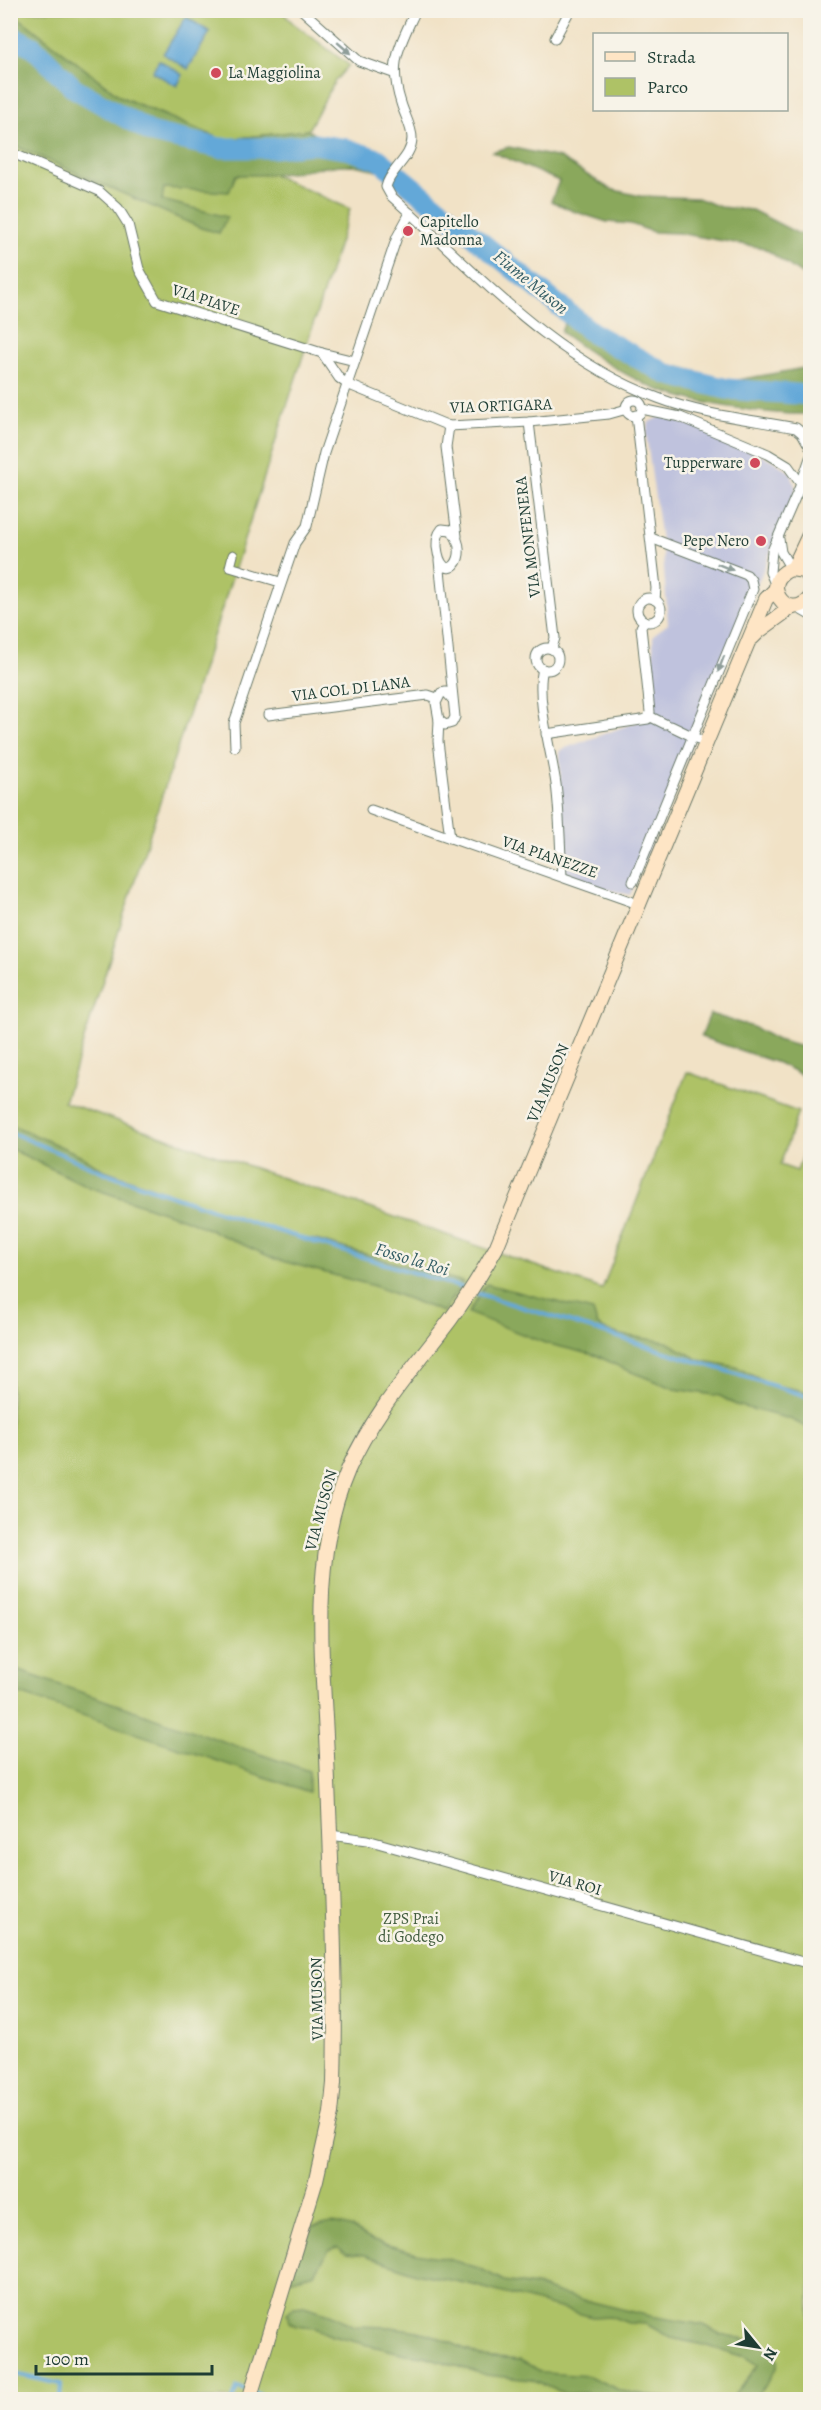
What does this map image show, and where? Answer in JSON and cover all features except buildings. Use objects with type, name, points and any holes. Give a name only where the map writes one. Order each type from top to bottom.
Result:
[{"type":"main road","name":"VIA MUSON","points":[[249,2400],[316,2180],[331,2113],[335,2054],[330,1834],[321,1613],[324,1563],[330,1529],[347,1472],[371,1424],[464,1300],[496,1248],[512,1215],[641,905],[655,849],[707,743],[766,599],[776,587],[782,573],[792,569],[810,533]]},
{"type":"main road","points":[[792,569],[804,571],[810,577]]},
{"type":"main road","points":[[776,587],[781,601],[794,607]]},
{"type":"main road","name":"VIA MUSON","points":[[749,642],[759,631],[794,607],[804,605],[810,598]]},
{"type":"street","points":[[302,10],[359,61],[393,73]]},
{"type":"street","points":[[416,10],[400,45],[393,73],[412,138],[409,152],[387,180],[386,186],[392,196],[544,333],[603,373],[649,395],[687,408],[796,428],[806,432],[810,447]]},
{"type":"street","points":[[555,38],[570,10]]},
{"type":"street","name":"VIA PIAVE","points":[[10,152],[99,191],[118,208],[128,224],[139,269],[157,300],[355,361]]},
{"type":"street","points":[[235,747],[234,723],[280,582],[295,543],[307,526],[324,453],[397,237],[410,213]]},
{"type":"street","points":[[320,352],[339,378],[347,384]]},
{"type":"street","name":"VIA ORTIGARA","points":[[347,384],[449,426],[529,422],[609,414],[627,409],[629,402],[636,400],[642,405],[639,412]]},
{"type":"street","points":[[655,600],[647,599],[639,605],[638,613],[645,621],[653,621],[659,617],[661,609],[655,600],[656,588],[639,412],[680,417],[768,454],[788,466],[801,484]]},
{"type":"street","name":"VIA MONFENERA","points":[[529,422],[555,638],[552,648],[558,656],[558,661],[550,670],[543,669]]},
{"type":"street","points":[[441,579],[460,558],[446,447],[449,426]]},
{"type":"street","points":[[776,587],[770,572],[772,551],[810,458]]},
{"type":"street","points":[[442,722],[452,723],[455,717],[449,695],[452,683],[436,539],[438,533],[447,529],[454,518]]},
{"type":"street","points":[[447,529],[457,536]]},
{"type":"street","points":[[779,537],[781,552],[792,569]]},
{"type":"street","points":[[633,882],[655,849],[693,736],[753,589],[747,575],[651,538]]},
{"type":"street","points":[[233,555],[230,567],[280,582]]},
{"type":"street","points":[[439,560],[444,566],[451,568]]},
{"type":"street","points":[[794,607],[810,615]]},
{"type":"street","points":[[645,621],[640,627],[649,716]]},
{"type":"street","points":[[552,648],[543,648],[538,651],[535,658],[536,664],[543,669],[540,679],[546,734],[556,784],[562,876]]},
{"type":"street","points":[[449,695],[441,693],[437,698],[442,722],[438,741],[450,838]]},
{"type":"street","name":"VIA COL DI LANA","points":[[268,715],[428,695],[437,698]]},
{"type":"street","points":[[649,716],[707,743]]},
{"type":"street","points":[[546,734],[644,720],[649,716]]},
{"type":"street","name":"VIA PIANEZZE","points":[[371,810],[641,905]]},
{"type":"street","name":"VIA ROI","points":[[330,1834],[367,1840],[810,1964]]},
{"type":"shaded area","points":[[663,416],[705,430],[772,460],[791,473],[796,490],[630,895],[561,878],[560,750],[653,716],[653,635],[668,624],[663,555],[646,434],[649,422]]},
{"type":"green space","name":"La Maggiolina","points":[[10,11],[281,11],[293,23],[349,65],[335,81],[308,130],[223,140],[121,97]]},
{"type":"green space","points":[[10,11],[121,97],[223,140],[308,130],[334,147],[355,147],[374,151],[388,158],[376,171],[354,165],[343,165],[282,174],[236,175],[229,192],[164,188],[162,200],[227,217],[219,233],[201,228],[11,144]]},
{"type":"green space","name":"ZPS Prai di Godego","points":[[11,57],[350,209],[64,1102],[602,1289],[687,1072],[798,1112],[780,1165],[797,1171],[810,1131],[810,2399],[11,2399]]},
{"type":"green space","points":[[509,147],[560,158],[610,189],[640,196],[698,198],[720,207],[752,210],[797,233],[810,235],[810,280],[764,248],[678,233],[653,232],[631,224],[607,222],[573,211],[551,201],[559,181],[492,152]]},
{"type":"green space","points":[[569,312],[605,347],[732,381],[810,367],[810,414],[727,407],[683,397],[647,385],[603,361],[561,332]]},
{"type":"green space","points":[[710,1014],[753,1027],[777,1040],[810,1049],[810,1079],[778,1063],[701,1037]]},
{"type":"green space","points":[[10,1124],[80,1155],[102,1169],[292,1237],[316,1240],[463,1282],[443,1312],[374,1286],[275,1259],[190,1221],[89,1187],[11,1149]]},
{"type":"green space","points":[[486,1284],[593,1311],[597,1324],[604,1330],[667,1342],[699,1360],[736,1367],[769,1384],[810,1392],[810,1429],[790,1419],[736,1405],[720,1396],[675,1389],[598,1356],[545,1343],[468,1313]]},
{"type":"green space","points":[[11,1668],[309,1771],[309,1792],[11,1691]]},
{"type":"green space","points":[[332,2223],[350,2227],[373,2241],[479,2268],[504,2281],[540,2287],[650,2316],[704,2325],[720,2334],[756,2341],[772,2352],[777,2360],[777,2368],[767,2384],[752,2399],[731,2399],[758,2365],[743,2355],[734,2355],[708,2346],[671,2338],[646,2324],[628,2323],[610,2316],[592,2317],[473,2285],[416,2273],[365,2255],[346,2253],[338,2247],[329,2250],[315,2273],[289,2280],[306,2226]]},
{"type":"green space","points":[[304,2306],[330,2314],[354,2326],[391,2327],[418,2331],[439,2337],[482,2357],[520,2360],[544,2373],[589,2376],[621,2391],[677,2399],[614,2400],[585,2393],[566,2394],[531,2380],[486,2375],[424,2356],[405,2354],[332,2336],[314,2328],[296,2326],[289,2322],[287,2313],[294,2307]]},
{"type":"water","points":[[186,17],[210,32],[188,69],[163,54]]},
{"type":"water","points":[[159,60],[183,75],[177,86],[152,72]]},
{"type":"waterway","name":"Fiume Muson","points":[[10,35],[33,47],[74,88],[152,133],[220,148],[273,148],[313,144],[346,149],[378,159],[594,334],[667,374],[727,389],[810,395]]},
{"type":"waterway","name":"Fosso la Roi","points":[[10,1132],[103,1172],[262,1226],[466,1289]]},
{"type":"waterway","name":"Fosso la Roi","points":[[473,1292],[810,1397]]},
{"type":"waterway","points":[[10,2373],[61,2384],[60,2400]]},
{"type":"waterway","points":[[233,2400],[237,2387],[248,2391]]},
{"type":"waterway","points":[[255,2393],[275,2400]]},
{"type":"place","name":"La Maggiolina","points":[[216,73]]},
{"type":"place","name":"Capitello Madonna","points":[[408,231]]},
{"type":"place","name":"Tupperware","points":[[755,463]]},
{"type":"place","name":"Pepe Nero","points":[[761,541]]}]
